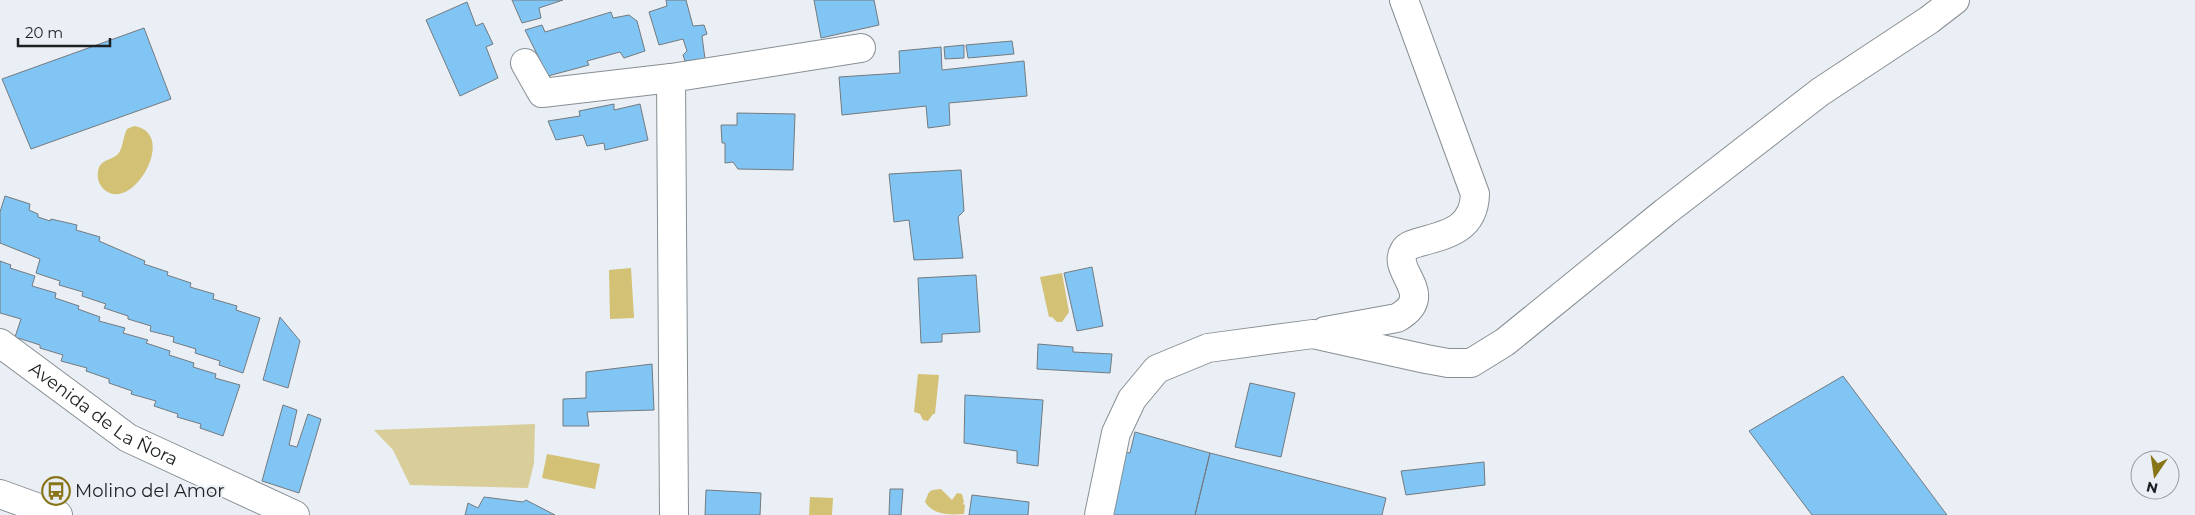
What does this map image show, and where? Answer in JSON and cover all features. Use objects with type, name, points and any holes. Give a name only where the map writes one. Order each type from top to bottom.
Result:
[{"type":"street","points":[[1099,515],[1116,433],[1132,399],[1157,369],[1208,348],[1313,334],[1397,318],[1412,307],[1414,299],[1412,285],[1402,258],[1404,251],[1410,245],[1434,239],[1468,222],[1472,214],[1475,194],[1404,0]]},
{"type":"street","points":[[1313,334],[1426,359],[1448,363],[1471,363],[1490,353],[1672,206],[1820,92],[1929,20],[1955,0]]},
{"type":"street","points":[[525,63],[542,93],[671,78],[860,48]]},
{"type":"street","points":[[671,78],[674,515]]},
{"type":"street","points":[[1407,312],[1402,325],[1401,337],[1412,351],[1426,359]]},
{"type":"street","name":"Avenida de La Ñora","points":[[0,343],[128,438],[295,515]]},
{"type":"street","points":[[0,494],[58,515]]},
{"type":"shaded area","points":[[134,126],[147,132],[152,143],[151,157],[145,172],[136,184],[124,192],[112,194],[100,184],[98,177],[99,167],[103,162],[118,154],[127,129]]},
{"type":"shaded area","points":[[631,268],[634,318],[610,319],[609,270]]},
{"type":"shaded area","points":[[1062,273],[1069,312],[1062,322],[1057,322],[1052,317],[1049,317],[1040,277]]},
{"type":"shaded area","points":[[918,374],[939,375],[935,414],[928,421],[923,420],[920,414],[914,412]]},
{"type":"shaded area","points":[[535,424],[534,463],[528,488],[410,485],[393,450],[374,430]]},
{"type":"shaded area","points":[[547,454],[600,464],[595,489],[542,478]]},
{"type":"shaded area","points":[[941,489],[952,500],[957,493],[962,494],[963,504],[965,505],[964,514],[937,512],[925,502],[930,492]]},
{"type":"shaded area","points":[[810,497],[833,498],[832,515],[809,515]]},
{"type":"building","points":[[512,0],[563,0],[539,8],[541,18],[522,23]]},
{"type":"building","points":[[666,0],[686,0],[693,26],[704,25],[707,34],[702,36],[705,59],[685,61],[683,55],[687,51],[683,39],[659,45],[649,12],[667,6]]},
{"type":"building","points":[[814,0],[874,0],[879,25],[821,38]]},
{"type":"building","points":[[467,2],[476,26],[483,23],[493,44],[486,47],[498,78],[460,96],[426,20]]},
{"type":"building","points":[[611,12],[613,18],[629,15],[637,21],[645,51],[624,58],[620,52],[587,61],[589,65],[548,76],[525,30],[542,25],[545,32]]},
{"type":"building","points":[[144,28],[171,99],[31,149],[2,79]]},
{"type":"building","points":[[1012,41],[1014,54],[968,58],[966,45]]},
{"type":"building","points":[[964,45],[964,58],[945,59],[944,47]]},
{"type":"building","points":[[941,47],[942,70],[1024,61],[1027,96],[949,103],[950,125],[928,128],[926,106],[842,115],[839,77],[900,73],[899,51]]},
{"type":"building","points":[[614,104],[614,110],[640,104],[648,140],[605,150],[604,143],[587,146],[583,135],[556,140],[548,121],[580,116],[579,111]]},
{"type":"building","points":[[737,113],[795,114],[793,170],[738,169],[733,162],[725,163],[725,143],[722,143],[721,125],[737,125]]},
{"type":"building","points":[[961,170],[964,211],[958,217],[963,258],[914,260],[909,220],[894,222],[889,174]]},
{"type":"building","points":[[5,196],[30,204],[29,210],[38,214],[38,217],[50,221],[51,219],[77,225],[76,230],[100,237],[99,241],[145,261],[144,264],[168,272],[167,275],[191,283],[190,287],[214,294],[213,299],[237,306],[236,310],[260,318],[243,373],[219,365],[220,361],[195,353],[196,349],[173,342],[174,337],[150,331],[151,326],[128,319],[128,316],[104,308],[106,304],[82,296],[83,292],[59,285],[60,281],[36,273],[40,259],[0,243],[0,212]]},
{"type":"building","points":[[0,261],[11,265],[10,268],[35,276],[32,286],[56,293],[55,298],[79,306],[78,309],[100,317],[99,321],[125,328],[123,333],[148,340],[146,343],[170,351],[169,355],[194,363],[193,367],[216,374],[215,378],[240,385],[223,436],[200,428],[201,424],[177,417],[178,414],[154,406],[156,401],[131,394],[132,391],[109,383],[109,379],[86,371],[87,368],[61,361],[63,355],[40,348],[40,345],[15,337],[21,319],[0,313]]},
{"type":"building","points":[[1092,267],[1103,326],[1077,331],[1064,273]]},
{"type":"building","points":[[976,275],[980,332],[942,334],[942,342],[921,343],[918,278]]},
{"type":"building","points":[[280,317],[300,341],[288,388],[263,380]]},
{"type":"building","points":[[1038,344],[1073,347],[1073,352],[1112,354],[1110,373],[1037,369]]},
{"type":"building","points":[[652,364],[654,410],[587,412],[589,426],[563,426],[563,399],[586,398],[586,372]]},
{"type":"building","points":[[1843,376],[1947,515],[1812,515],[1749,431]]},
{"type":"building","points":[[1250,383],[1295,393],[1281,457],[1235,447]]},
{"type":"building","points":[[965,395],[1043,400],[1038,466],[1017,463],[1017,451],[964,443]]},
{"type":"building","points":[[283,405],[297,410],[289,445],[297,447],[308,414],[321,419],[299,493],[262,481]]},
{"type":"building","points":[[1135,432],[1210,453],[1195,515],[1108,515],[1126,452],[1130,453]]},
{"type":"building","points":[[1210,453],[1386,498],[1382,515],[1195,515]]},
{"type":"building","points":[[1484,462],[1485,485],[1406,495],[1401,471]]},
{"type":"building","points":[[890,489],[903,489],[901,515],[889,515]]},
{"type":"building","points":[[706,490],[761,493],[760,515],[705,515]]},
{"type":"building","points":[[972,495],[1029,502],[1028,515],[969,515]]},
{"type":"building","points":[[484,497],[523,502],[526,500],[555,515],[465,515],[468,503],[478,508]]},
{"type":"place","name":"Molino del Amor","points":[[56,491]]}]
